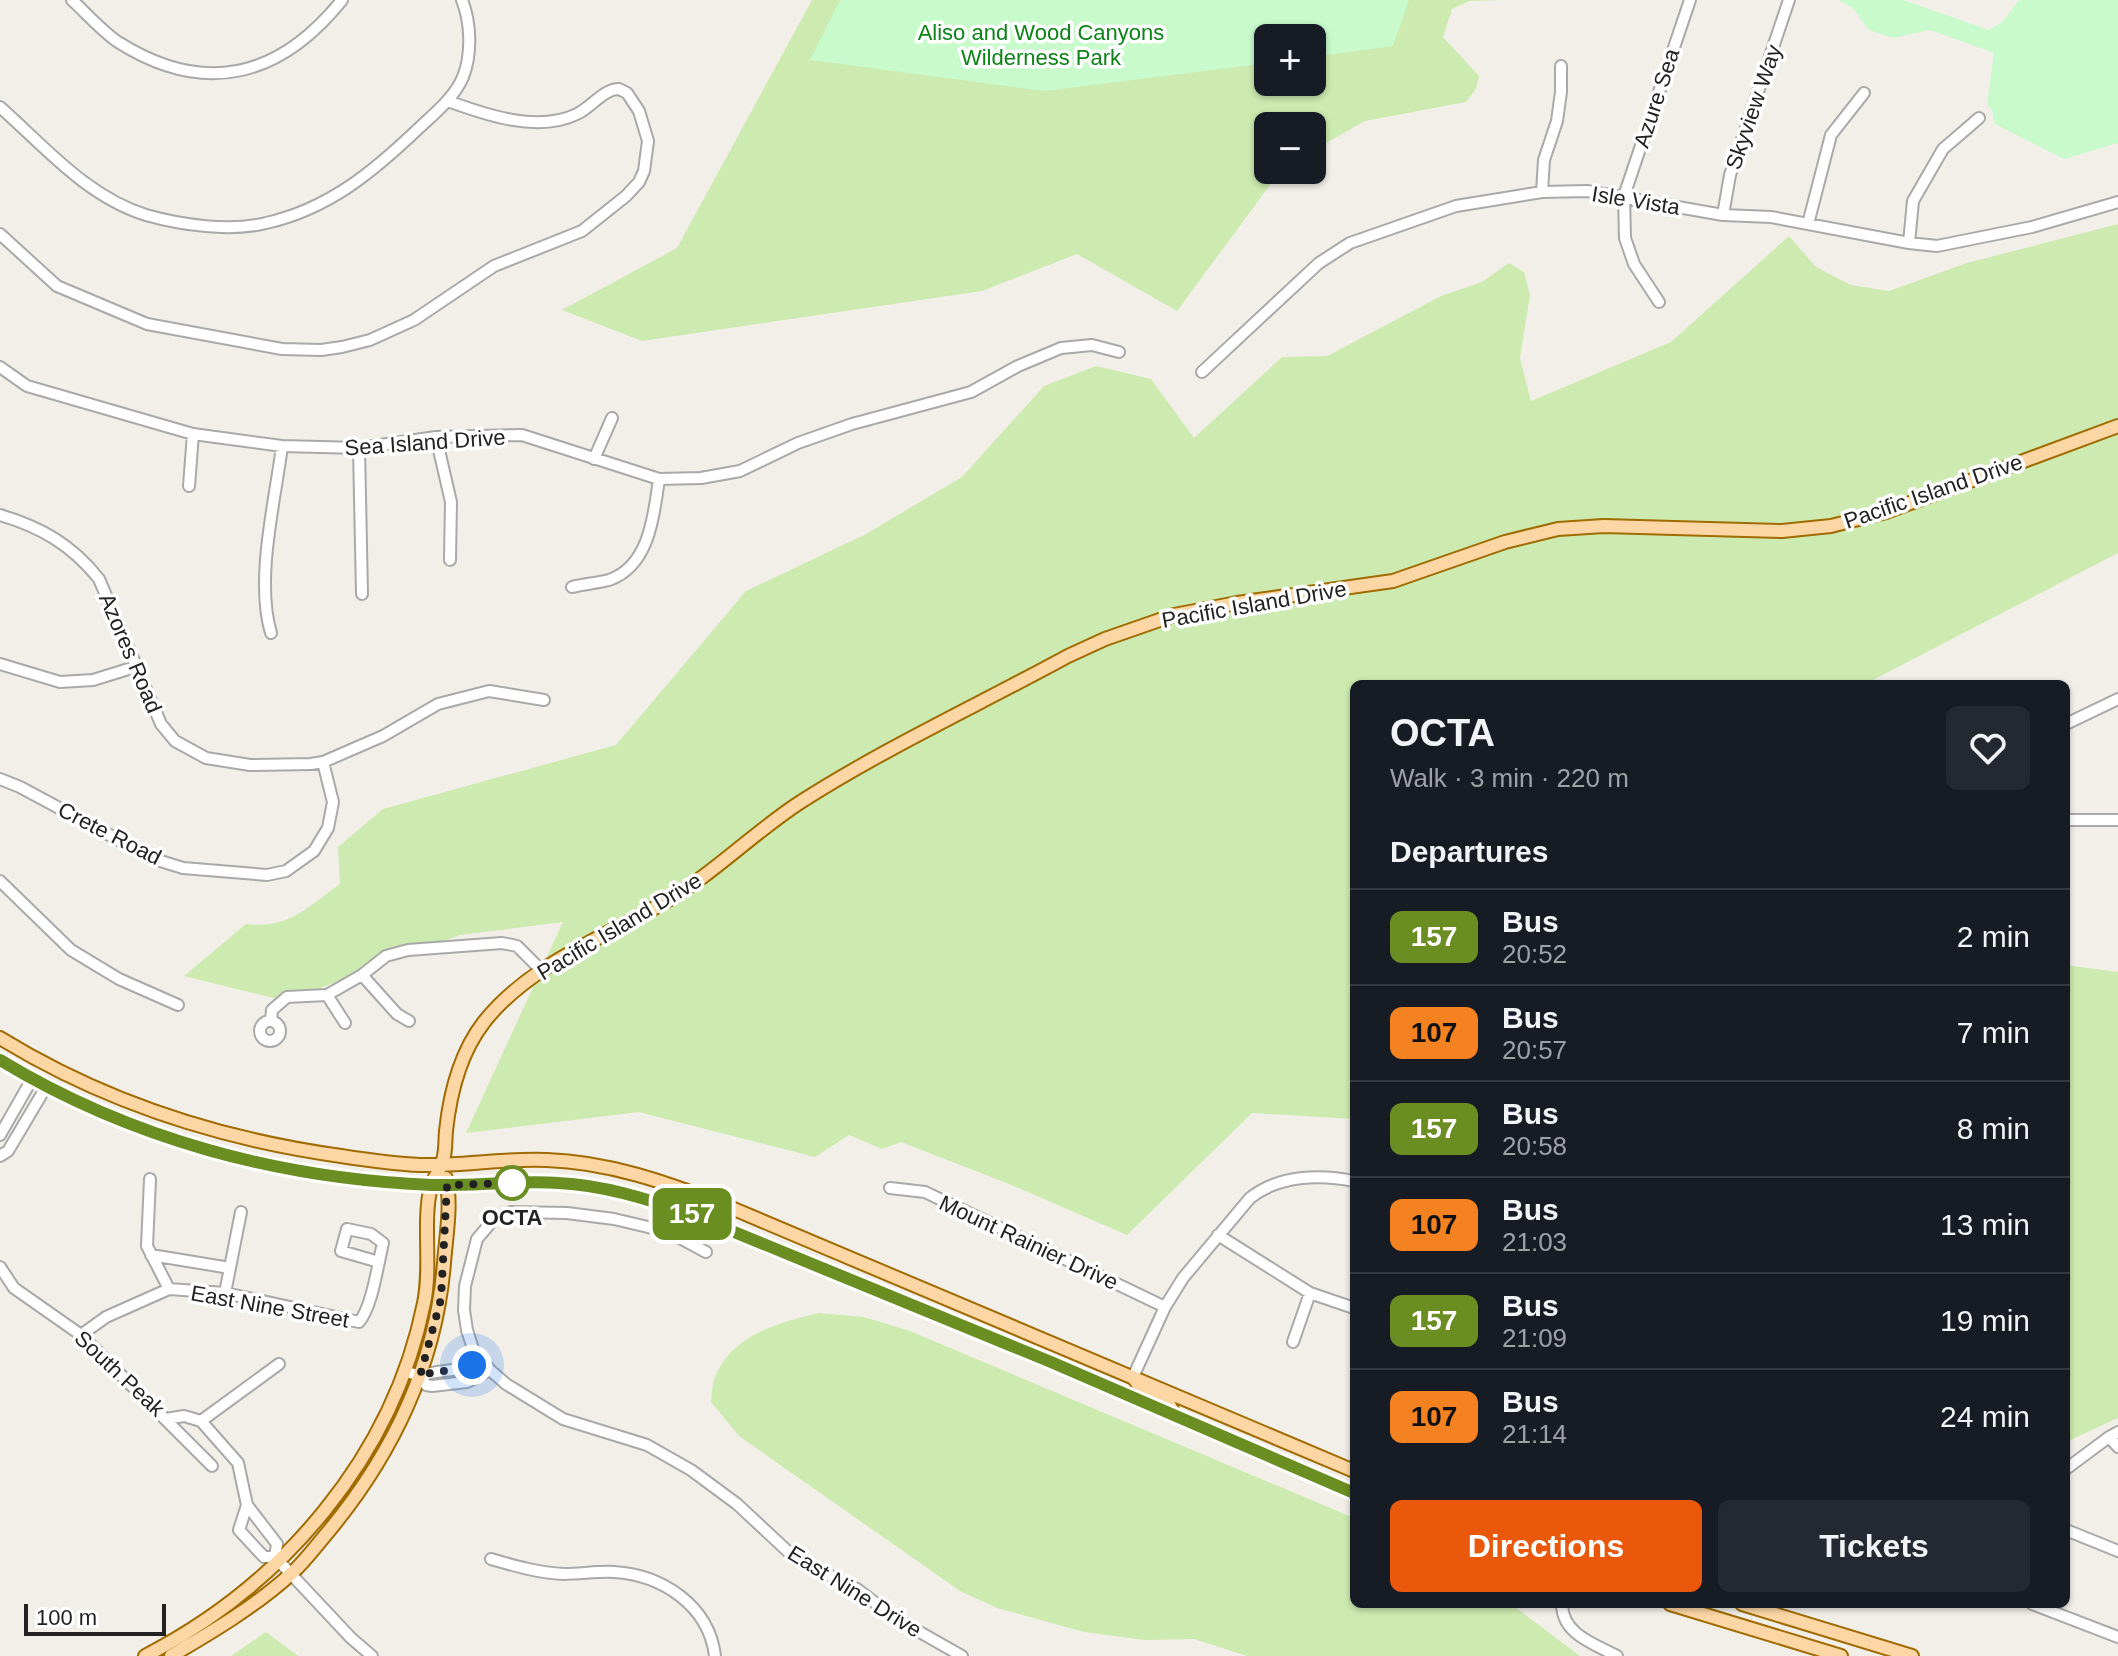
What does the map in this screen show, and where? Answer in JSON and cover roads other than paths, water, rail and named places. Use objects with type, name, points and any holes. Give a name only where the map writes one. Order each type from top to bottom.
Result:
[{"type":"main road","name":"Pacific Island Drive","points":[[443,1163],[453,1088],[462,1060],[484,1022],[511,993],[542,971],[687,888],[772,821],[826,787],[1068,656],[1146,623],[1237,603],[1393,581],[1505,542],[1580,526],[1782,531],[1831,526],[1886,512],[2118,426]]},
{"type":"main road","points":[[0,1038],[47,1066],[131,1104],[191,1125],[246,1139],[376,1162],[422,1165],[547,1160],[633,1172],[737,1210],[1350,1469]]},
{"type":"main road","points":[[0,1060],[46,1087],[154,1134],[226,1156],[324,1175],[432,1185],[578,1184],[646,1199],[688,1213],[1051,1362],[1350,1491]]},
{"type":"main road","points":[[145,1656],[199,1625],[277,1560],[341,1492],[368,1449],[404,1371],[424,1305],[432,1185],[443,1163]]},
{"type":"main road","points":[[171,1656],[231,1619],[291,1574],[338,1519],[381,1459],[420,1376],[441,1299],[447,1185],[443,1163]]},
{"type":"main road","points":[[1051,1362],[1062,1358],[1113,1382],[1133,1377]]},
{"type":"main road","points":[[1133,1377],[1144,1393],[1169,1404],[1175,1416]]},
{"type":"main road","points":[[1683,1608],[1841,1656]]},
{"type":"main road","points":[[1755,1608],[1912,1656]]},
{"type":"street","points":[[72,0],[117,41],[145,55],[197,73],[230,74],[277,58],[300,42],[342,0]]},
{"type":"street","points":[[0,107],[83,181],[118,204],[146,215],[223,226],[265,224],[325,202],[374,170],[448,101],[463,77],[469,46],[467,14],[462,0]]},
{"type":"street","name":"Azure Sea","points":[[1659,302],[1634,264],[1625,238],[1624,196],[1690,0]]},
{"type":"street","name":"Skyview Way","points":[[1723,215],[1730,175],[1789,0]]},
{"type":"street","points":[[1542,192],[1544,160],[1557,121],[1561,66]]},
{"type":"street","points":[[0,234],[57,286],[147,324],[282,349],[321,350],[370,340],[401,326],[426,313],[494,266],[582,231],[634,188],[646,166],[649,151],[645,124],[630,98],[619,89],[608,91],[571,117],[544,122],[528,122],[448,101]]},
{"type":"street","points":[[1808,224],[1831,135],[1864,93]]},
{"type":"street","points":[[1909,243],[1913,201],[1943,149],[1979,118]]},
{"type":"street","name":"Isle Vista","points":[[1202,372],[1319,263],[1350,243],[1456,206],[1542,192],[1587,191],[1723,215],[1771,217],[1937,246],[2032,227],[2118,202]]},
{"type":"street","name":"Sea Island Drive","points":[[0,367],[27,386],[193,434],[282,446],[359,448],[436,437],[522,435],[659,479],[701,478],[740,471],[798,443],[840,428],[971,392],[1018,366],[1061,348],[1092,345],[1119,352]]},
{"type":"street","points":[[594,459],[612,418]]},
{"type":"street","points":[[189,486],[193,434]]},
{"type":"street","points":[[436,437],[451,502],[450,560]]},
{"type":"street","points":[[271,633],[265,613],[264,588],[282,446]]},
{"type":"street","points":[[359,448],[362,594]]},
{"type":"street","points":[[572,587],[611,579],[628,567],[641,551],[652,529],[659,479]]},
{"type":"street","name":"Azores Road","points":[[0,515],[37,528],[63,542],[83,559],[99,579],[161,724],[175,741],[206,758],[250,765],[323,762],[383,736],[438,704],[489,691],[544,700]]},
{"type":"street","points":[[0,664],[60,682],[93,680],[135,667]]},
{"type":"street","points":[[2070,722],[2118,699]]},
{"type":"street","name":"Crete Road","points":[[0,779],[154,859],[183,868],[267,875],[286,871],[314,851],[328,828],[333,802],[323,762]]},
{"type":"street","points":[[2070,820],[2118,820]]},
{"type":"street","points":[[0,881],[71,950],[119,979],[178,1005]]},
{"type":"street","points":[[271,1021],[272,1010],[287,997],[327,995],[362,975],[386,956],[408,950],[502,943],[517,946],[542,971]]},
{"type":"street","points":[[362,975],[397,1014],[409,1021]]},
{"type":"street","points":[[327,995],[345,1023]]},
{"type":"street","points":[[17,1136],[2,1132],[32,1079]]},
{"type":"street","points":[[0,1156],[8,1151],[46,1087]]},
{"type":"street","points":[[1133,1377],[1165,1307],[1183,1278],[1254,1195],[1294,1178],[1350,1181]]},
{"type":"street","points":[[150,1179],[147,1246],[169,1289]]},
{"type":"street","name":"Mount Rainier Drive","points":[[890,1188],[925,1192],[1165,1307]]},
{"type":"street","points":[[225,1293],[241,1212]]},
{"type":"street","name":"East Nine Drive","points":[[706,1252],[669,1232],[614,1219],[567,1213],[511,1212],[494,1219],[477,1239],[465,1286],[464,1310],[473,1349],[506,1384],[563,1419],[647,1445],[691,1470],[737,1504],[796,1559],[857,1589],[895,1618],[962,1656]]},
{"type":"street","points":[[1218,1235],[1310,1293],[1350,1307]]},
{"type":"street","points":[[151,1255],[230,1268]]},
{"type":"street","name":"East Nine Street","points":[[81,1335],[106,1317],[169,1289],[225,1293],[359,1322],[363,1318],[379,1262]]},
{"type":"street","name":"South Peak","points":[[0,1267],[14,1288],[81,1335],[166,1419],[184,1416],[201,1421]]},
{"type":"street","points":[[1293,1342],[1310,1293]]},
{"type":"street","points":[[420,1376],[432,1371],[451,1372],[482,1360]]},
{"type":"street","points":[[277,1560],[277,1544],[247,1505],[238,1463],[201,1421],[279,1364]]},
{"type":"street","points":[[461,1369],[467,1382]]},
{"type":"street","points":[[404,1371],[420,1376],[426,1385],[432,1386],[467,1382],[490,1370]]},
{"type":"street","points":[[166,1419],[212,1466]]},
{"type":"street","points":[[2070,1466],[2113,1434],[2118,1447]]},
{"type":"street","points":[[247,1505],[239,1530],[248,1541],[264,1557],[277,1560],[372,1656]]},
{"type":"street","points":[[248,1541],[262,1526]]},
{"type":"street","points":[[2070,1532],[2118,1551]]},
{"type":"street","points":[[491,1559],[535,1571],[564,1574],[614,1572],[648,1576],[694,1606],[709,1628],[715,1656]]},
{"type":"street","points":[[1562,1608],[1567,1624],[1575,1633],[1617,1656]]},
{"type":"street","points":[[2042,1608],[2118,1637]]},
{"type":"place","name":"OCTA","points":[[512,1183]]},
{"type":"park label","name":"Aliso and Wood Canyons Wilderness Park","points":[[1041,44]]}]
